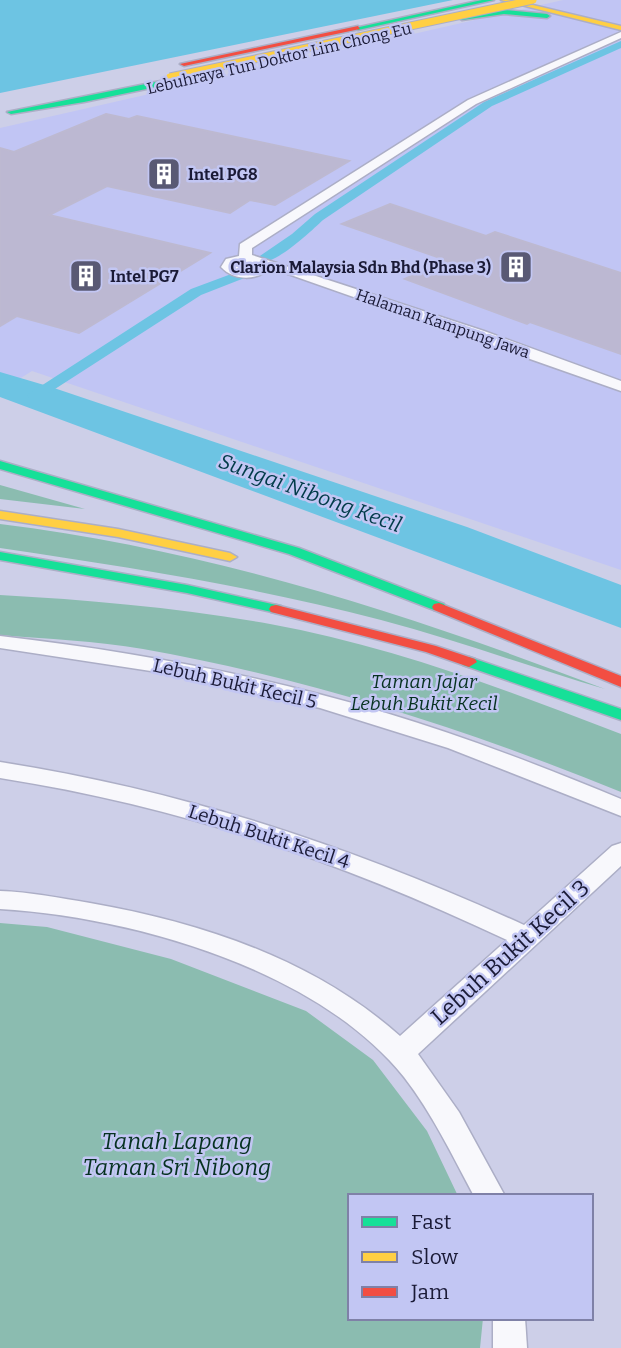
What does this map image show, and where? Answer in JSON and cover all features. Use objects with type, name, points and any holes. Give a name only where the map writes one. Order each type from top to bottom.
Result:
[{"type":"main road","points":[[513,2],[549,7],[621,31]]},
{"type":"main road","name":"Lebuhraya Tun Doktor Lim Chong Eu","points":[[2,108],[84,100],[452,19],[513,2]]},
{"type":"main road","name":"Lebuhraya Tun Doktor Lim Chong Eu","points":[[2,108],[513,2]]},
{"type":"main road","name":"Lebuhraya Tun Doktor Lim Chong Eu","points":[[2,108],[116,79],[513,2]]},
{"type":"main road","points":[[452,19],[549,7]]},
{"type":"main road","points":[[0,465],[294,551],[541,647],[621,682]]},
{"type":"main road","points":[[0,515],[118,533],[243,560]]},
{"type":"main road","points":[[0,556],[187,589],[276,609],[431,649],[621,715]]},
{"type":"main road","points":[[322,579],[439,607]]},
{"type":"main road","points":[[68,584],[276,609]]},
{"type":"street","points":[[265,262],[264,269],[252,273],[237,272],[229,267],[235,260],[246,258],[245,247],[472,102],[621,31]]},
{"type":"street","name":"Halaman Kampung Jawa","points":[[246,258],[467,330],[621,386]]},
{"type":"street","name":"Lebuh Bukit Kecil 5","points":[[0,642],[180,668],[323,702],[432,735],[621,808]]},
{"type":"street","name":"Lebuh Bukit Kecil 4","points":[[0,770],[48,777],[145,798],[281,837],[466,908],[527,938]]},
{"type":"street","name":"Lebuh Bukit Kecil 3","points":[[400,1053],[621,852]]},
{"type":"street","points":[[0,900],[97,914],[189,934],[263,961],[333,998],[400,1053],[432,1096],[489,1194]]},
{"type":"street","points":[[509,1320],[510,1348]]},
{"type":"shaded area","points":[[563,0],[621,0],[621,570],[32,371],[0,391],[0,128]]},
{"type":"green space","points":[[0,485],[85,509],[0,499]]},
{"type":"green space","points":[[0,524],[155,550],[307,588],[457,635],[605,689],[438,636],[334,608],[192,579],[0,548]]},
{"type":"green space","name":"Taman Jajar Lebuh Bukit Kecil","points":[[0,595],[203,613],[315,633],[404,657],[535,701],[621,734],[621,792],[504,747],[326,690],[205,661],[125,646],[0,635]]},
{"type":"green space","name":"Tanah Lapang Taman Sri Nibong","points":[[0,923],[47,927],[171,959],[306,1011],[373,1060],[427,1131],[457,1194],[348,1194],[348,1320],[483,1320],[480,1348],[0,1348]]},
{"type":"water","points":[[0,0],[453,0],[0,93]]},
{"type":"water","name":"Sungai Nibong Kecil","points":[[0,372],[467,527],[621,585],[621,628],[0,397]]},
{"type":"building","points":[[106,114],[129,119],[137,116],[349,161],[275,205],[250,200],[230,213],[107,186],[49,215],[210,253],[79,333],[17,316],[0,326],[0,148],[14,152]]},
{"type":"building","name":"Clarion Malaysia Sdn Bhd (Phase 3)","points":[[390,204],[486,236],[495,232],[621,273],[621,354],[530,322],[527,324],[405,279],[446,260],[342,224]]},
{"type":"waterway","points":[[261,260],[297,237],[319,217],[488,104],[621,44]]},
{"type":"waterway","points":[[35,395],[196,292],[242,274]]},
{"type":"traffic: fast","points":[[358,28],[491,0]]},
{"type":"traffic: fast","points":[[462,18],[504,12],[547,16]]},
{"type":"traffic: fast","points":[[11,112],[84,100],[215,72]]},
{"type":"traffic: fast","points":[[0,465],[294,551],[439,607]]},
{"type":"traffic: fast","points":[[0,556],[187,589],[276,609]]},
{"type":"traffic: fast","points":[[469,662],[621,715]]},
{"type":"traffic: slow","points":[[504,0],[621,28]]},
{"type":"traffic: slow","points":[[170,77],[533,0]]},
{"type":"traffic: slow","points":[[0,515],[118,533],[230,557]]},
{"type":"traffic: jam","points":[[184,64],[358,28]]},
{"type":"traffic: jam","points":[[439,607],[621,682]]},
{"type":"traffic: jam","points":[[276,609],[431,649],[469,662]]},
{"type":"place","name":"Intel PG8","points":[[164,174]]},
{"type":"place","name":"Clarion Malaysia Sdn Bhd (Phase 3)","points":[[516,267]]},
{"type":"place","name":"Intel PG7","points":[[86,276]]}]
